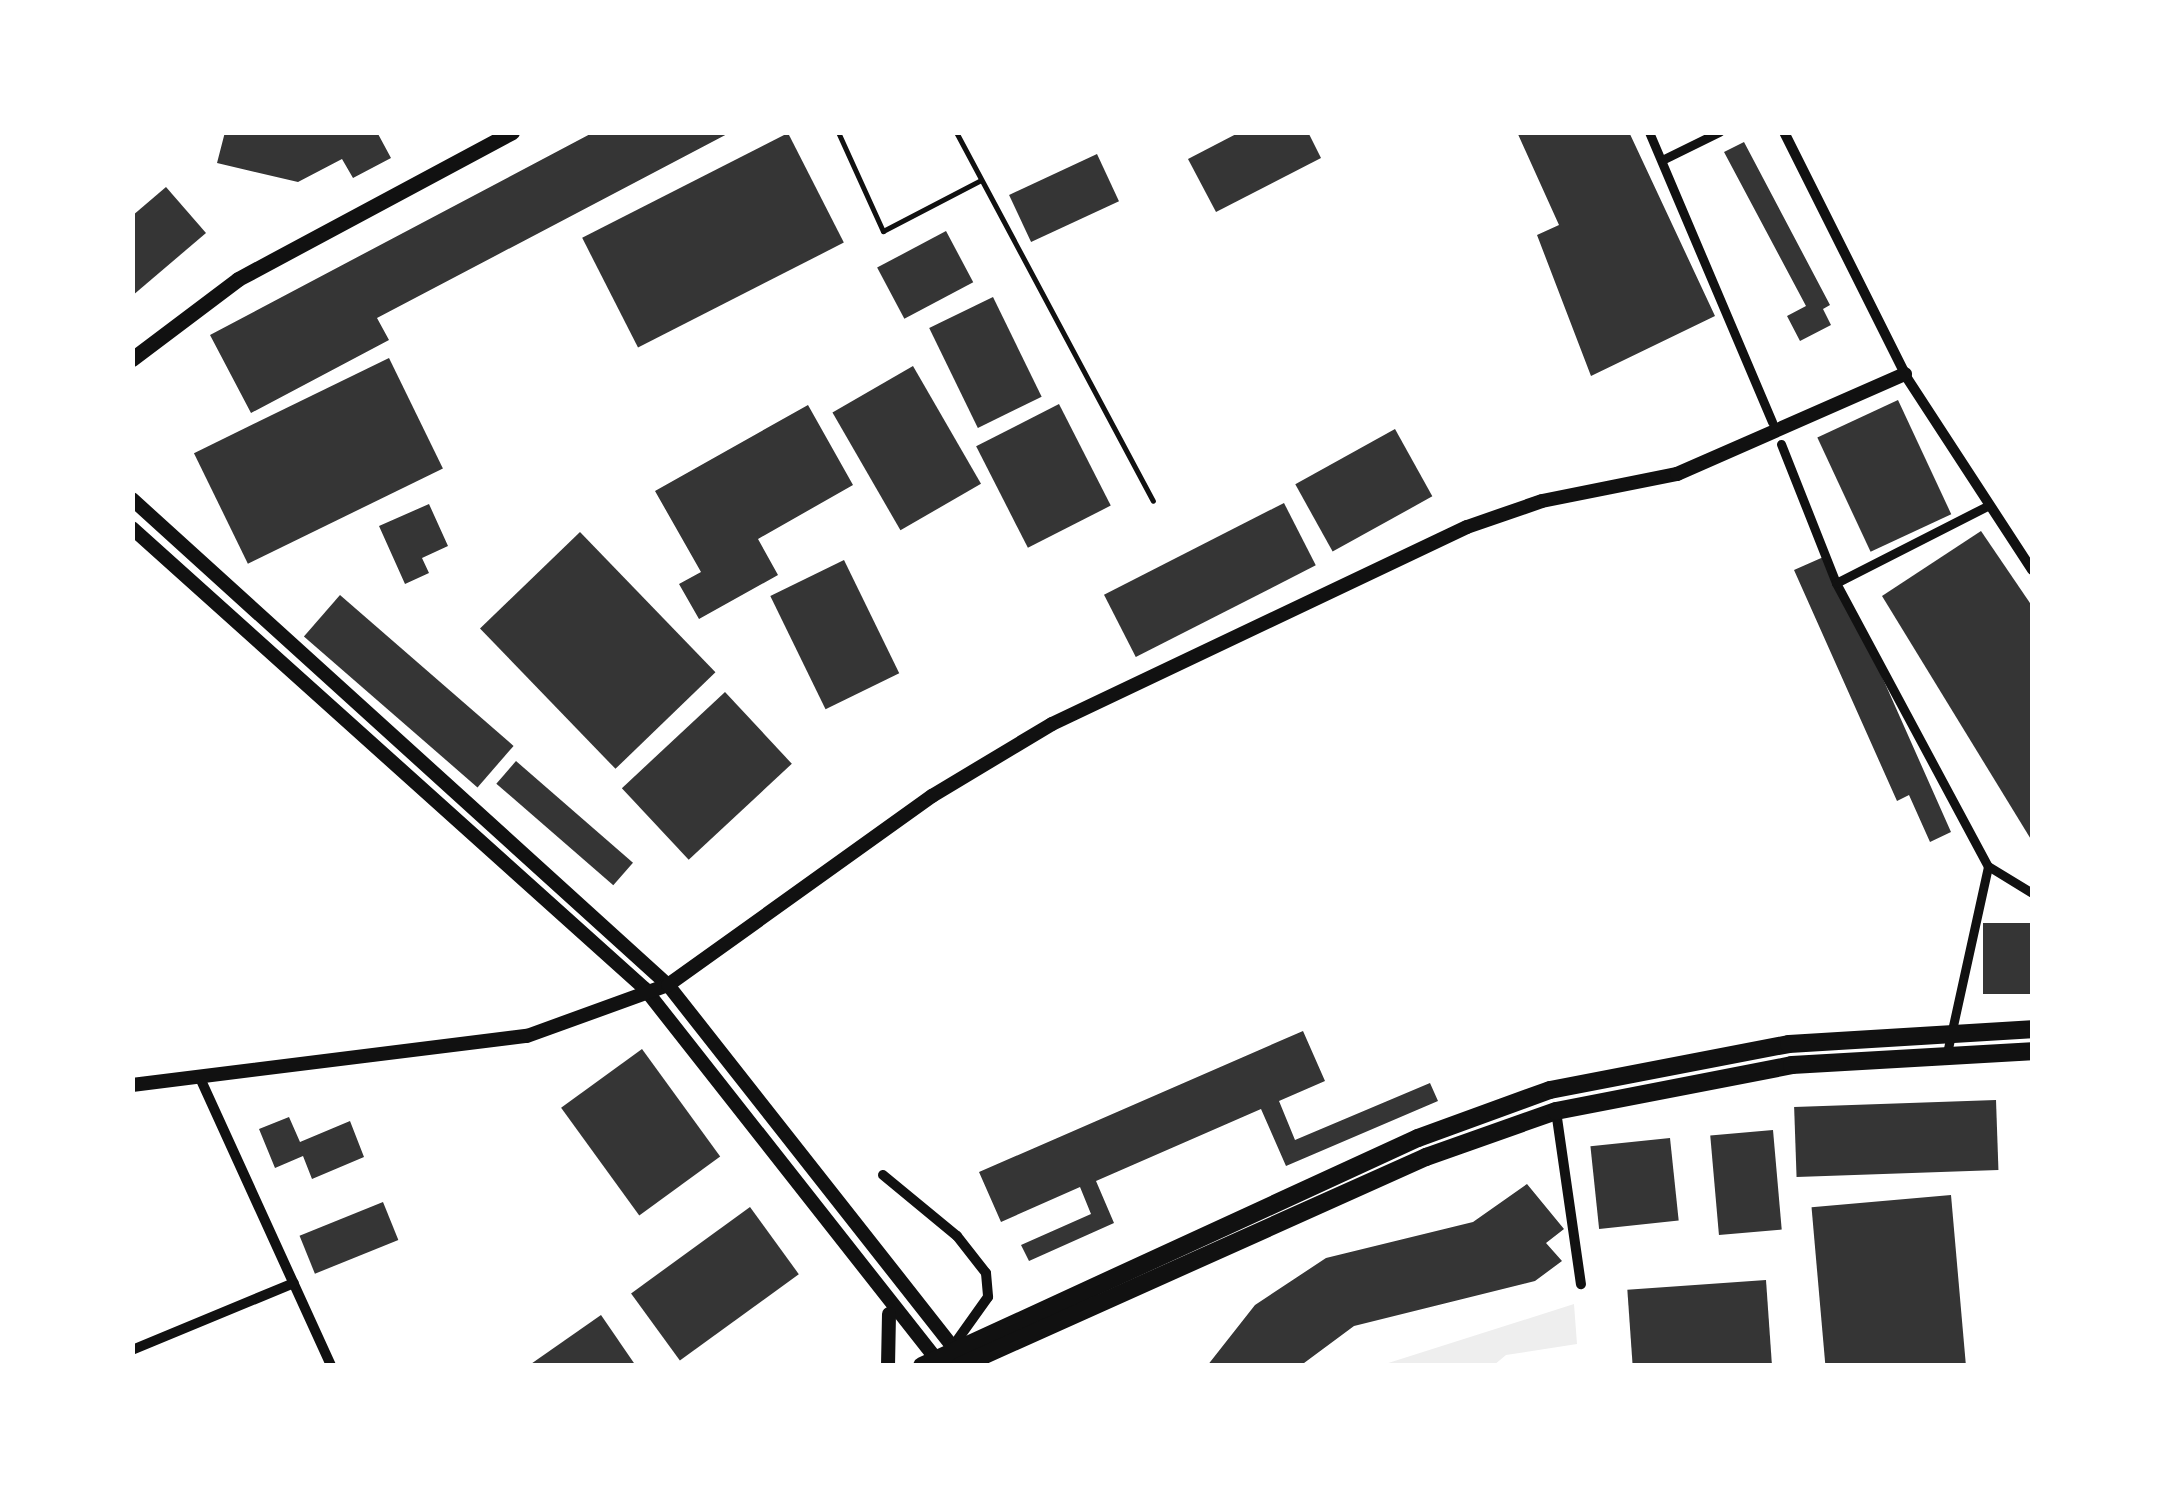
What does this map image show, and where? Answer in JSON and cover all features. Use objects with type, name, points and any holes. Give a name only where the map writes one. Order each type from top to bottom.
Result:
[{"type":"main road","points":[[132,359],[238,279],[512,132]]},
{"type":"main road","points":[[932,1364],[1418,1138],[1550,1090],[1789,1044],[1948,1030],[2032,1028]]},
{"type":"main road","points":[[960,1366],[1426,1157],[1556,1111],[1792,1066],[1947,1053],[2032,1051]]},
{"type":"street","points":[[1648,132],[1772,422]]},
{"type":"street","points":[[1662,160],[1719,132]]},
{"type":"street","points":[[1784,132],[1905,374],[2032,570]]},
{"type":"street","points":[[132,1085],[527,1036],[645,989],[668,985],[932,796],[1052,724],[1467,527],[1542,500],[1677,474],[1905,374]]},
{"type":"street","points":[[1781,444],[1836,583],[1988,866],[2032,892]]},
{"type":"street","points":[[132,499],[668,985],[952,1356],[988,1297],[986,1273],[957,1236],[883,1175]]},
{"type":"street","points":[[1836,583],[1989,505]]},
{"type":"street","points":[[132,528],[645,989],[932,1364]]},
{"type":"street","points":[[1947,1053],[1948,1030],[1967,988],[1988,866]]},
{"type":"street","points":[[200,1078],[331,1366]]},
{"type":"street","points":[[1556,1111],[1581,1284]]},
{"type":"street","points":[[132,1350],[294,1283]]},
{"type":"street","points":[[886,1304],[894,1329],[888,1366]]},
{"type":"lane","points":[[838,132],[883,231],[981,180]]},
{"type":"lane","points":[[908,132],[922,132]]},
{"type":"lane","points":[[956,132],[1152,501]]},
{"type":"shaded area","points":[[1574,1304],[1577,1344],[1506,1355],[1494,1365],[1382,1365]]},
{"type":"building","points":[[225,132],[377,132],[391,158],[353,178],[342,159],[298,182],[217,163]]},
{"type":"building","points":[[594,132],[731,132],[377,318],[389,340],[251,413],[210,335]]},
{"type":"building","points":[[1240,132],[1308,132],[1321,158],[1216,212],[1188,159]]},
{"type":"building","points":[[1517,132],[1629,132],[1715,316],[1591,376],[1537,235],[1559,225]]},
{"type":"building","points":[[788,133],[844,243],[638,347],[582,238]]},
{"type":"building","points":[[1744,142],[1830,305],[1823,309],[1831,325],[1800,341],[1787,316],[1806,306],[1724,152]]},
{"type":"building","points":[[1097,154],[1119,201],[1031,242],[1009,195]]},
{"type":"building","points":[[166,187],[206,233],[132,296],[132,216]]},
{"type":"building","points":[[946,231],[973,282],[904,319],[877,268]]},
{"type":"building","points":[[993,297],[1042,397],[978,428],[929,328]]},
{"type":"building","points":[[389,358],[443,469],[248,564],[194,453]]},
{"type":"building","points":[[913,366],[981,484],[900,530],[832,413]]},
{"type":"building","points":[[1898,400],[1951,514],[1871,552],[1817,438]]},
{"type":"building","points":[[1059,404],[1111,506],[1028,548],[976,446]]},
{"type":"building","points":[[808,405],[853,485],[758,539],[778,575],[699,619],[679,584],[701,572],[655,491]]},
{"type":"building","points":[[1395,429],[1432,496],[1333,552],[1295,484]]},
{"type":"building","points":[[1284,503],[1316,565],[1136,657],[1104,595]]},
{"type":"building","points":[[429,504],[448,546],[422,558],[429,573],[405,584],[379,526]]},
{"type":"building","points":[[1981,531],[2032,606],[2032,841],[1882,596]]},
{"type":"building","points":[[580,532],[715,672],[615,769],[480,629]]},
{"type":"building","points":[[1828,555],[1951,832],[1930,842],[1909,795],[1897,801],[1794,570]]},
{"type":"building","points":[[844,560],[899,673],[826,709],[770,596]]},
{"type":"building","points":[[340,595],[514,746],[477,787],[304,637]]},
{"type":"building","points":[[725,692],[792,764],[689,860],[622,788]]},
{"type":"building","points":[[516,761],[633,863],[613,885],[496,784]]},
{"type":"building","points":[[1983,923],[2032,923],[2032,994],[1983,994]]},
{"type":"building","points":[[1303,1031],[1325,1081],[1279,1101],[1295,1140],[1430,1083],[1438,1101],[1286,1166],[1261,1109],[1096,1181],[1114,1223],[1029,1261],[1021,1245],[1091,1214],[1080,1187],[1001,1222],[979,1172]]},
{"type":"building","points":[[642,1049],[720,1157],[639,1215],[561,1108]]},
{"type":"building","points":[[1996,1100],[1998,1170],[1797,1177],[1794,1107]]},
{"type":"building","points":[[289,1117],[300,1142],[350,1121],[364,1157],[312,1179],[303,1156],[275,1168],[259,1129]]},
{"type":"building","points":[[1773,1130],[1782,1230],[1719,1235],[1710,1135]]},
{"type":"building","points":[[1670,1138],[1679,1221],[1599,1229],[1590,1146]]},
{"type":"building","points":[[1527,1184],[1564,1229],[1546,1243],[1562,1261],[1535,1281],[1354,1326],[1300,1366],[1207,1366],[1255,1305],[1326,1258],[1473,1222]]},
{"type":"building","points":[[1951,1195],[1966,1366],[1825,1366],[1812,1207]]},
{"type":"building","points":[[383,1202],[398,1240],[315,1274],[300,1236]]},
{"type":"building","points":[[750,1207],[799,1274],[680,1361],[631,1293]]},
{"type":"building","points":[[1766,1280],[1772,1366],[1633,1366],[1627,1290]]},
{"type":"building","points":[[601,1315],[636,1366],[528,1366]]}]
